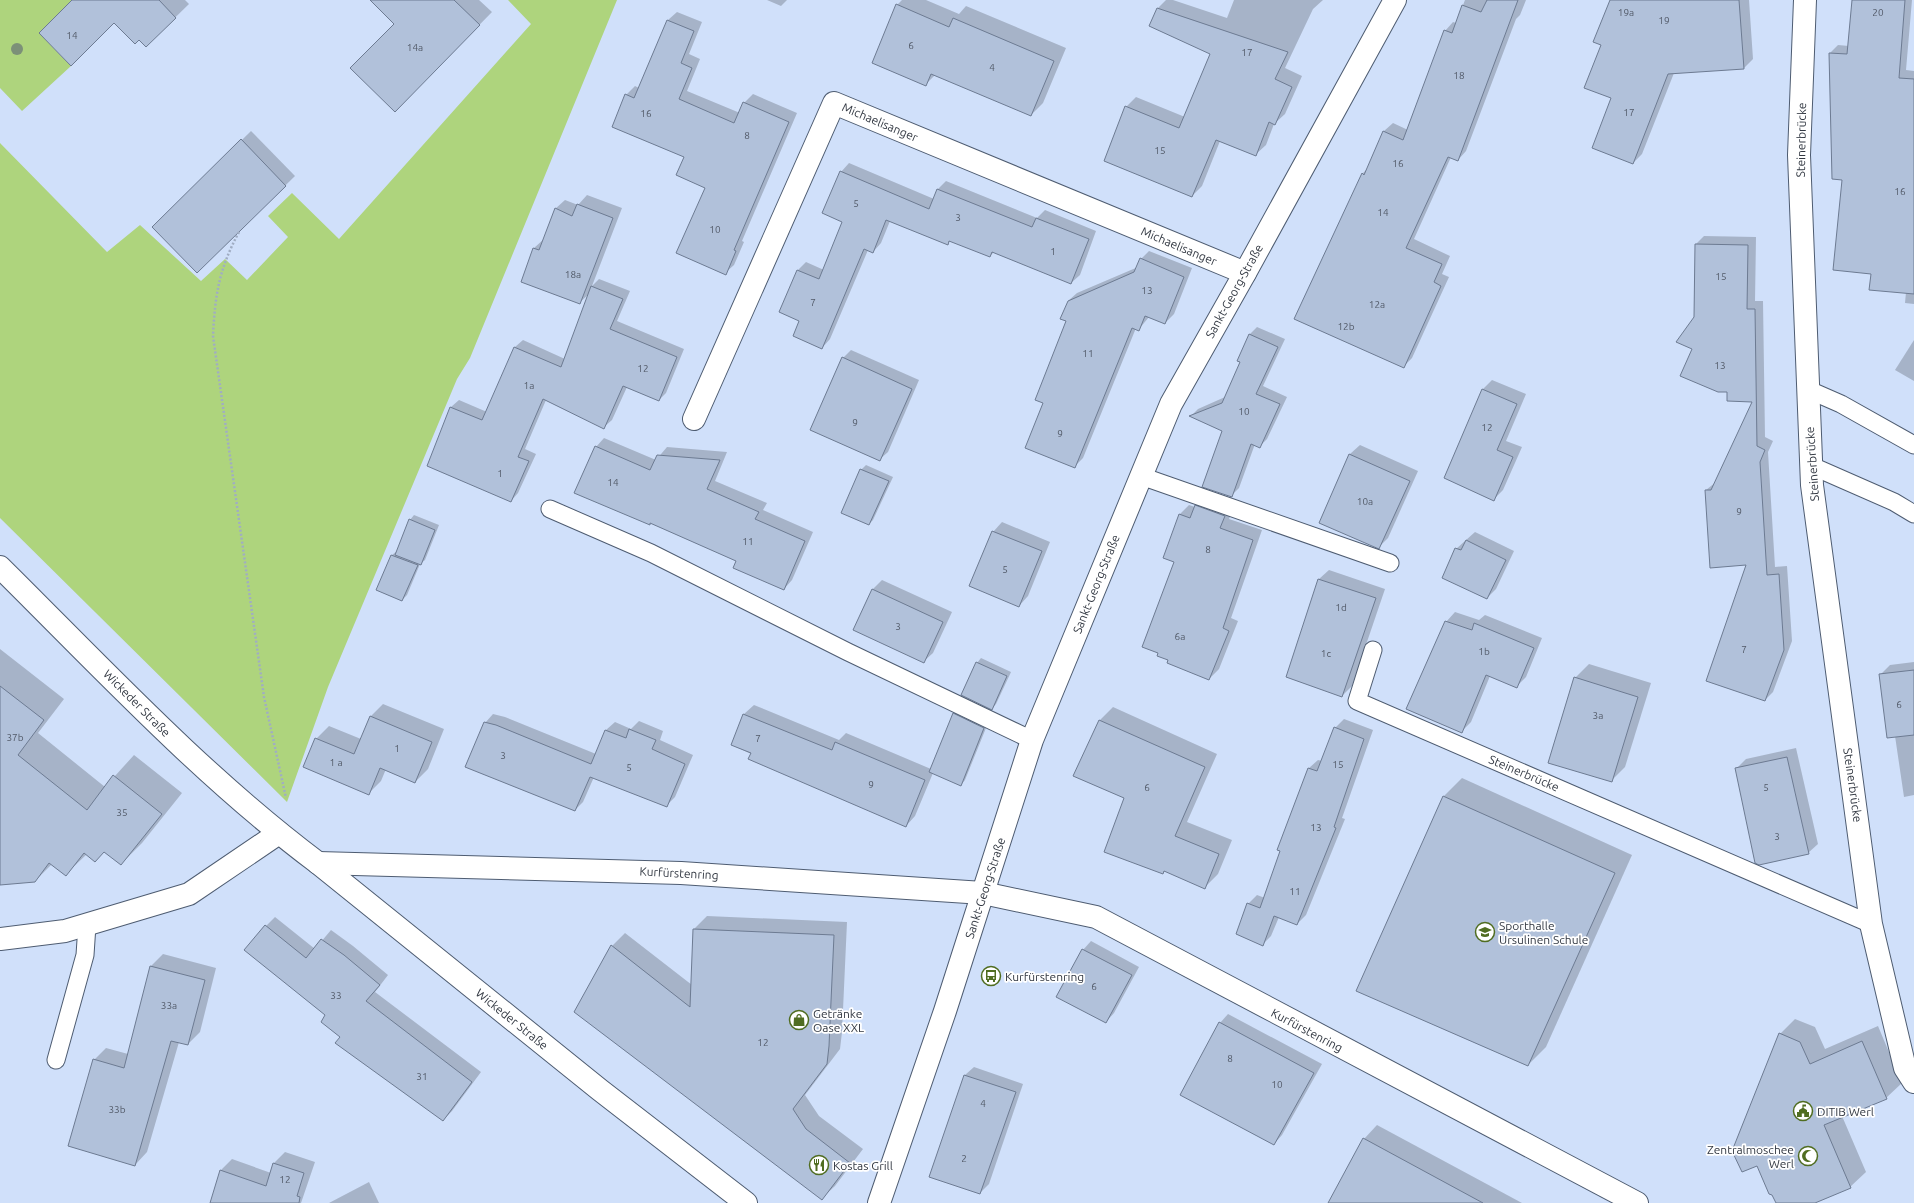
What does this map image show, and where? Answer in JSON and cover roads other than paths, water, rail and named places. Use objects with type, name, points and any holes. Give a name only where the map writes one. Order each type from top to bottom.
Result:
[{"type":"street","name":"Sankt-Georg-Straße","points":[[879,1203],[984,893],[1032,740],[1171,404],[1395,0]]},
{"type":"street","name":"Steinerbrücke","points":[[1805,0],[1799,156],[1813,493],[1871,924],[1904,1068],[1914,1082]]},
{"type":"street","name":"Michaelisanger","points":[[694,419],[834,103],[1245,273]]},
{"type":"street","name":"Wickeder Straße","points":[[0,567],[190,755],[279,833],[600,1090],[746,1203]]},
{"type":"street","points":[[0,939],[65,931],[189,894],[279,833]]},
{"type":"street","name":"Kurfürstenring","points":[[318,863],[681,873],[984,893],[1096,917],[1280,1016],[1637,1203]]},
{"type":"lane","points":[[1809,390],[1841,404],[1914,445]]},
{"type":"lane","points":[[1812,466],[1894,502],[1914,514]]},
{"type":"lane","points":[[1141,476],[1390,563]]},
{"type":"lane","points":[[550,509],[651,553],[848,652],[1032,740]]},
{"type":"lane","name":"Steinerbrücke","points":[[1373,650],[1357,701],[1871,924]]},
{"type":"lane","points":[[56,1060],[85,955],[87,925]]},
{"type":"place","name":"Sporthalle Ursulinen Schule","points":[[1485,932]]},
{"type":"place","name":"Kurfürstenring","points":[[991,976]]},
{"type":"place","name":"Getränke Oase XXL","points":[[799,1020]]},
{"type":"place","name":"DITIB Werl","points":[[1803,1111]]},
{"type":"place","name":"Zentralmoschee Werl","points":[[1808,1156]]},
{"type":"place","name":"Kostas Grill","points":[[819,1165]]}]
